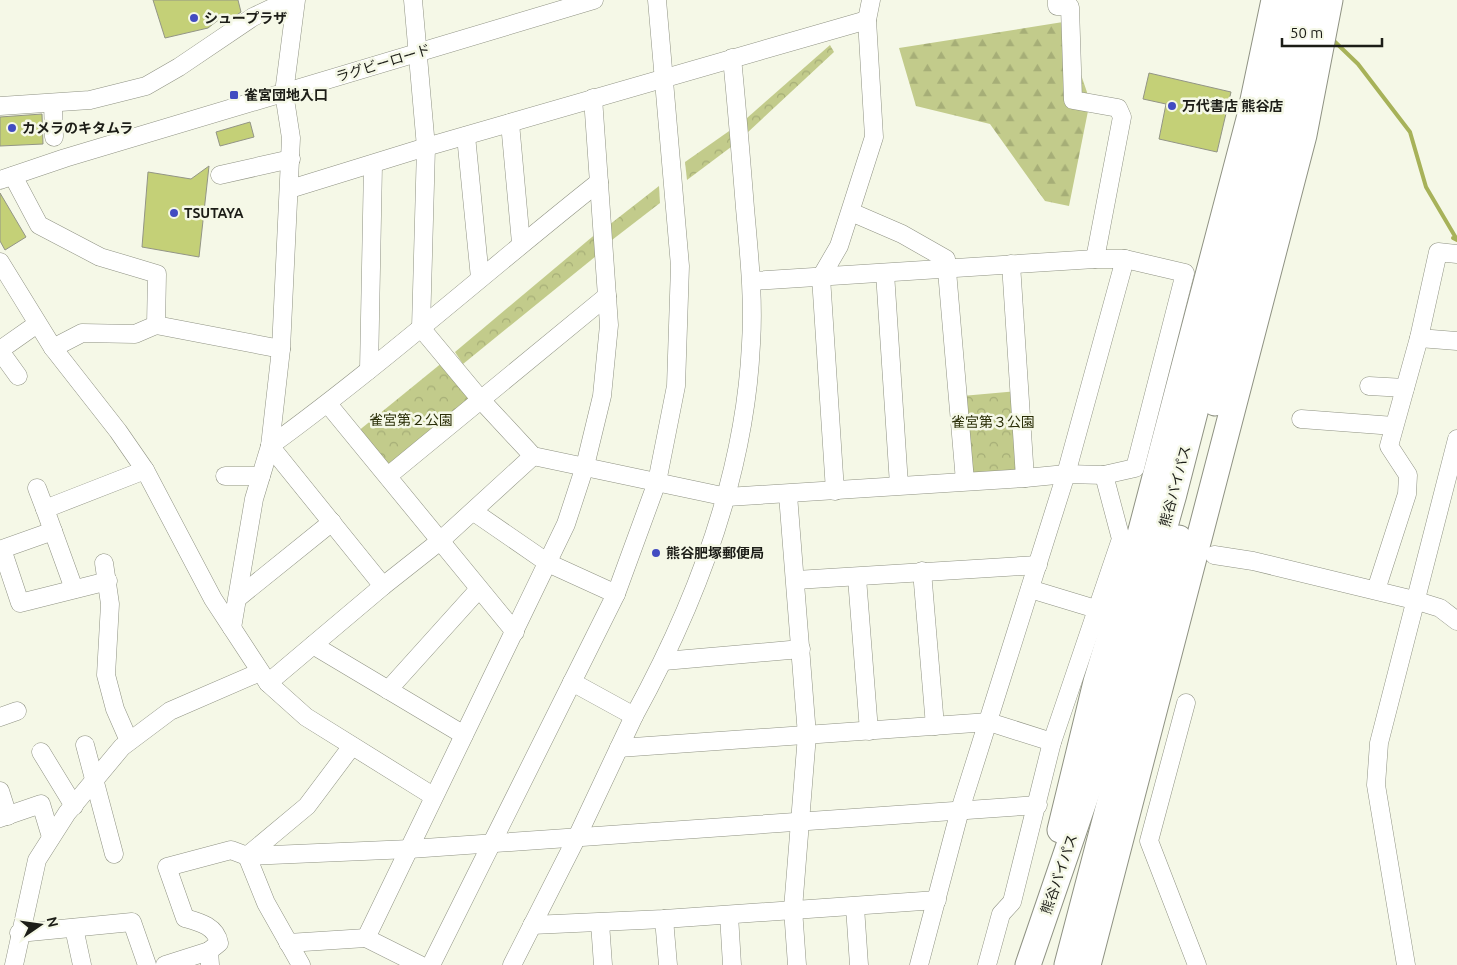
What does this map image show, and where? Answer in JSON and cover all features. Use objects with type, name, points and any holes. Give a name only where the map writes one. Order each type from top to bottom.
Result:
[{"type":"highway","name":"熊谷バイパス","points":[[1032,954],[1104,743],[1174,494],[1249,202],[1299,70],[1295,0]]},
{"type":"highway","name":"熊谷バイパス","points":[[1068,965],[1107,807],[1269,203],[1299,70],[1312,0]]},
{"type":"highway","points":[[1032,954],[1074,765],[1178,393],[1249,120],[1272,8]]},
{"type":"highway","points":[[1088,965],[1304,135],[1299,70],[1328,10]]},
{"type":"street","points":[[0,106],[90,100],[146,86],[179,67],[253,17],[289,0]]},
{"type":"street","points":[[232,628],[239,597],[246,539],[270,446],[281,349],[291,159],[291,138],[284,93],[296,0]]},
{"type":"street","points":[[413,0],[426,147],[421,328],[482,400],[533,456],[726,497],[788,495],[899,485],[1066,474],[1104,475],[1135,468],[1185,273],[1125,259],[1095,259],[752,281]]},
{"type":"street","name":"ラグビーロード","points":[[6,178],[65,158],[594,0]]},
{"type":"street","points":[[431,965],[616,594],[657,482],[676,386],[680,266],[657,0]]},
{"type":"street","points":[[835,491],[821,277],[839,246],[874,137],[867,20],[871,0]]},
{"type":"street","points":[[1057,0],[1057,6],[1070,7],[1074,100],[1118,108],[1122,117],[1095,259]]},
{"type":"street","points":[[290,189],[663,77],[867,20]]},
{"type":"street","points":[[512,965],[577,837],[634,716],[664,661],[693,593],[726,497],[741,429],[751,345],[752,281],[732,58]]},
{"type":"street","points":[[366,938],[410,849],[433,796],[548,563],[566,524],[584,466],[602,396],[609,325],[593,98]]},
{"type":"street","points":[[53,103],[54,136]]},
{"type":"street","points":[[510,123],[522,243]]},
{"type":"street","points":[[466,136],[480,278]]},
{"type":"street","points":[[220,175],[291,159]]},
{"type":"street","points":[[369,370],[373,165]]},
{"type":"street","points":[[6,178],[39,225],[100,257],[157,274],[156,325]]},
{"type":"street","points":[[270,446],[328,404],[522,243],[599,182]]},
{"type":"street","points":[[851,212],[902,234],[946,259],[964,481]]},
{"type":"street","points":[[1376,590],[1407,494],[1408,475],[1389,446],[1419,338],[1438,252],[1457,254]]},
{"type":"street","points":[[919,965],[960,810],[1066,474],[1125,259]]},
{"type":"street","points":[[0,262],[53,348],[118,431],[145,470],[213,599],[264,677],[306,717],[433,796]]},
{"type":"street","points":[[1011,264],[1025,478]]},
{"type":"street","points":[[885,273],[899,485]]},
{"type":"street","points":[[388,476],[607,296]]},
{"type":"street","points":[[18,376],[0,350],[37,324]]},
{"type":"street","points":[[53,348],[82,333],[135,334],[156,325],[281,349]]},
{"type":"street","points":[[1419,338],[1457,341]]},
{"type":"street","points":[[1369,386],[1405,388]]},
{"type":"street","points":[[328,404],[515,632]]},
{"type":"street","points":[[1301,419],[1394,426]]},
{"type":"street","points":[[1406,965],[1376,785],[1379,742],[1414,600],[1457,439]]},
{"type":"street","points":[[270,446],[383,586]]},
{"type":"street","points":[[14,965],[19,933],[37,860],[74,806],[129,741],[170,711],[264,677],[313,645],[474,512],[533,456]]},
{"type":"street","points":[[45,509],[145,470]]},
{"type":"street","points":[[987,965],[1001,914],[1012,902],[1038,805],[1052,742],[1121,539],[1104,475]]},
{"type":"street","points":[[225,476],[261,476]]},
{"type":"street","points":[[36,488],[74,589]]},
{"type":"street","points":[[788,495],[807,735],[793,910],[797,965]]},
{"type":"street","points":[[474,512],[548,563],[616,594]]},
{"type":"street","points":[[239,597],[332,522]]},
{"type":"street","points":[[53,531],[2,550],[4,573],[20,603],[108,581]]},
{"type":"street","points":[[1214,555],[1253,561],[1414,600],[1440,608],[1457,621]]},
{"type":"street","points":[[104,563],[110,604],[106,675],[115,709],[129,741]]},
{"type":"street","points":[[796,580],[858,578],[922,571],[1038,565]]},
{"type":"street","points":[[922,571],[935,726]]},
{"type":"street","points":[[858,578],[869,731]]},
{"type":"street","points":[[388,690],[479,589]]},
{"type":"street","points":[[1030,589],[1096,609]]},
{"type":"street","points":[[313,645],[464,736]]},
{"type":"street","points":[[664,661],[801,650]]},
{"type":"street","points":[[572,682],[634,716]]},
{"type":"street","points":[[1186,703],[1149,841],[1197,965]]},
{"type":"street","points":[[0,717],[17,711]]},
{"type":"street","points":[[619,748],[989,722],[1052,742]]},
{"type":"street","points":[[85,745],[96,779],[114,854]]},
{"type":"street","points":[[247,856],[307,806],[352,746]]},
{"type":"street","points":[[41,752],[74,806]]},
{"type":"street","points":[[0,791],[4,817],[41,804],[51,837]]},
{"type":"street","points":[[165,965],[210,958],[219,943],[218,936],[203,923],[184,918],[168,867],[231,850],[247,856],[410,849],[1038,805]]},
{"type":"street","points":[[247,856],[266,903],[301,965]]},
{"type":"street","points":[[532,925],[600,923],[937,900]]},
{"type":"street","points":[[855,906],[859,965]]},
{"type":"street","points":[[729,914],[732,965]]},
{"type":"street","points":[[664,919],[668,965]]},
{"type":"street","points":[[19,933],[132,922],[148,965]]},
{"type":"street","points":[[600,923],[603,965]]},
{"type":"street","points":[[74,928],[82,965]]},
{"type":"street","points":[[288,943],[366,938],[420,965]]},
{"type":"green space","points":[[1063,22],[1090,101],[1069,206],[1045,201],[990,124],[916,106],[899,48]]},
{"type":"green space","points":[[830,45],[834,52],[747,133],[747,118]]},
{"type":"green space","points":[[732,129],[735,144],[687,180],[685,162]]},
{"type":"green space","points":[[659,186],[660,203],[612,240],[609,225]]},
{"type":"green space","points":[[598,232],[601,252],[463,364],[455,352]]},
{"type":"green space","name":"雀宮第２公園","points":[[443,362],[474,400],[390,468],[357,432]]},
{"type":"green space","name":"雀宮第３公園","points":[[1019,391],[1025,474],[968,476],[962,396]]},
{"type":"building","name":"シュープラザ","points":[[153,0],[238,0],[241,12],[234,17],[217,21],[208,28],[165,38]]},
{"type":"building","points":[[1149,73],[1231,92],[1217,152],[1159,139],[1166,104],[1143,99]]},
{"type":"building","points":[[42,114],[43,144],[0,146],[0,117]]},
{"type":"building","points":[[250,122],[254,137],[220,146],[216,132]]},
{"type":"building","name":"TSUTAYA","points":[[209,166],[199,257],[142,247],[148,172],[191,179]]},
{"type":"building","points":[[0,193],[26,237],[5,250],[0,241]]},
{"type":"waterway","points":[[1332,39],[1358,64],[1410,132],[1426,187],[1456,238],[1453,238],[1457,240]]},
{"type":"place","name":"シュープラザ","points":[[194,18]]},
{"type":"place","name":"雀宮団地入口","points":[[234,95]]},
{"type":"place","name":"万代書店 熊谷店","points":[[1172,106]]},
{"type":"place","name":"カメラのキタムラ","points":[[12,128]]},
{"type":"place","name":"TSUTAYA","points":[[174,213]]},
{"type":"place","name":"熊谷肥塚郵便局","points":[[656,553]]}]
